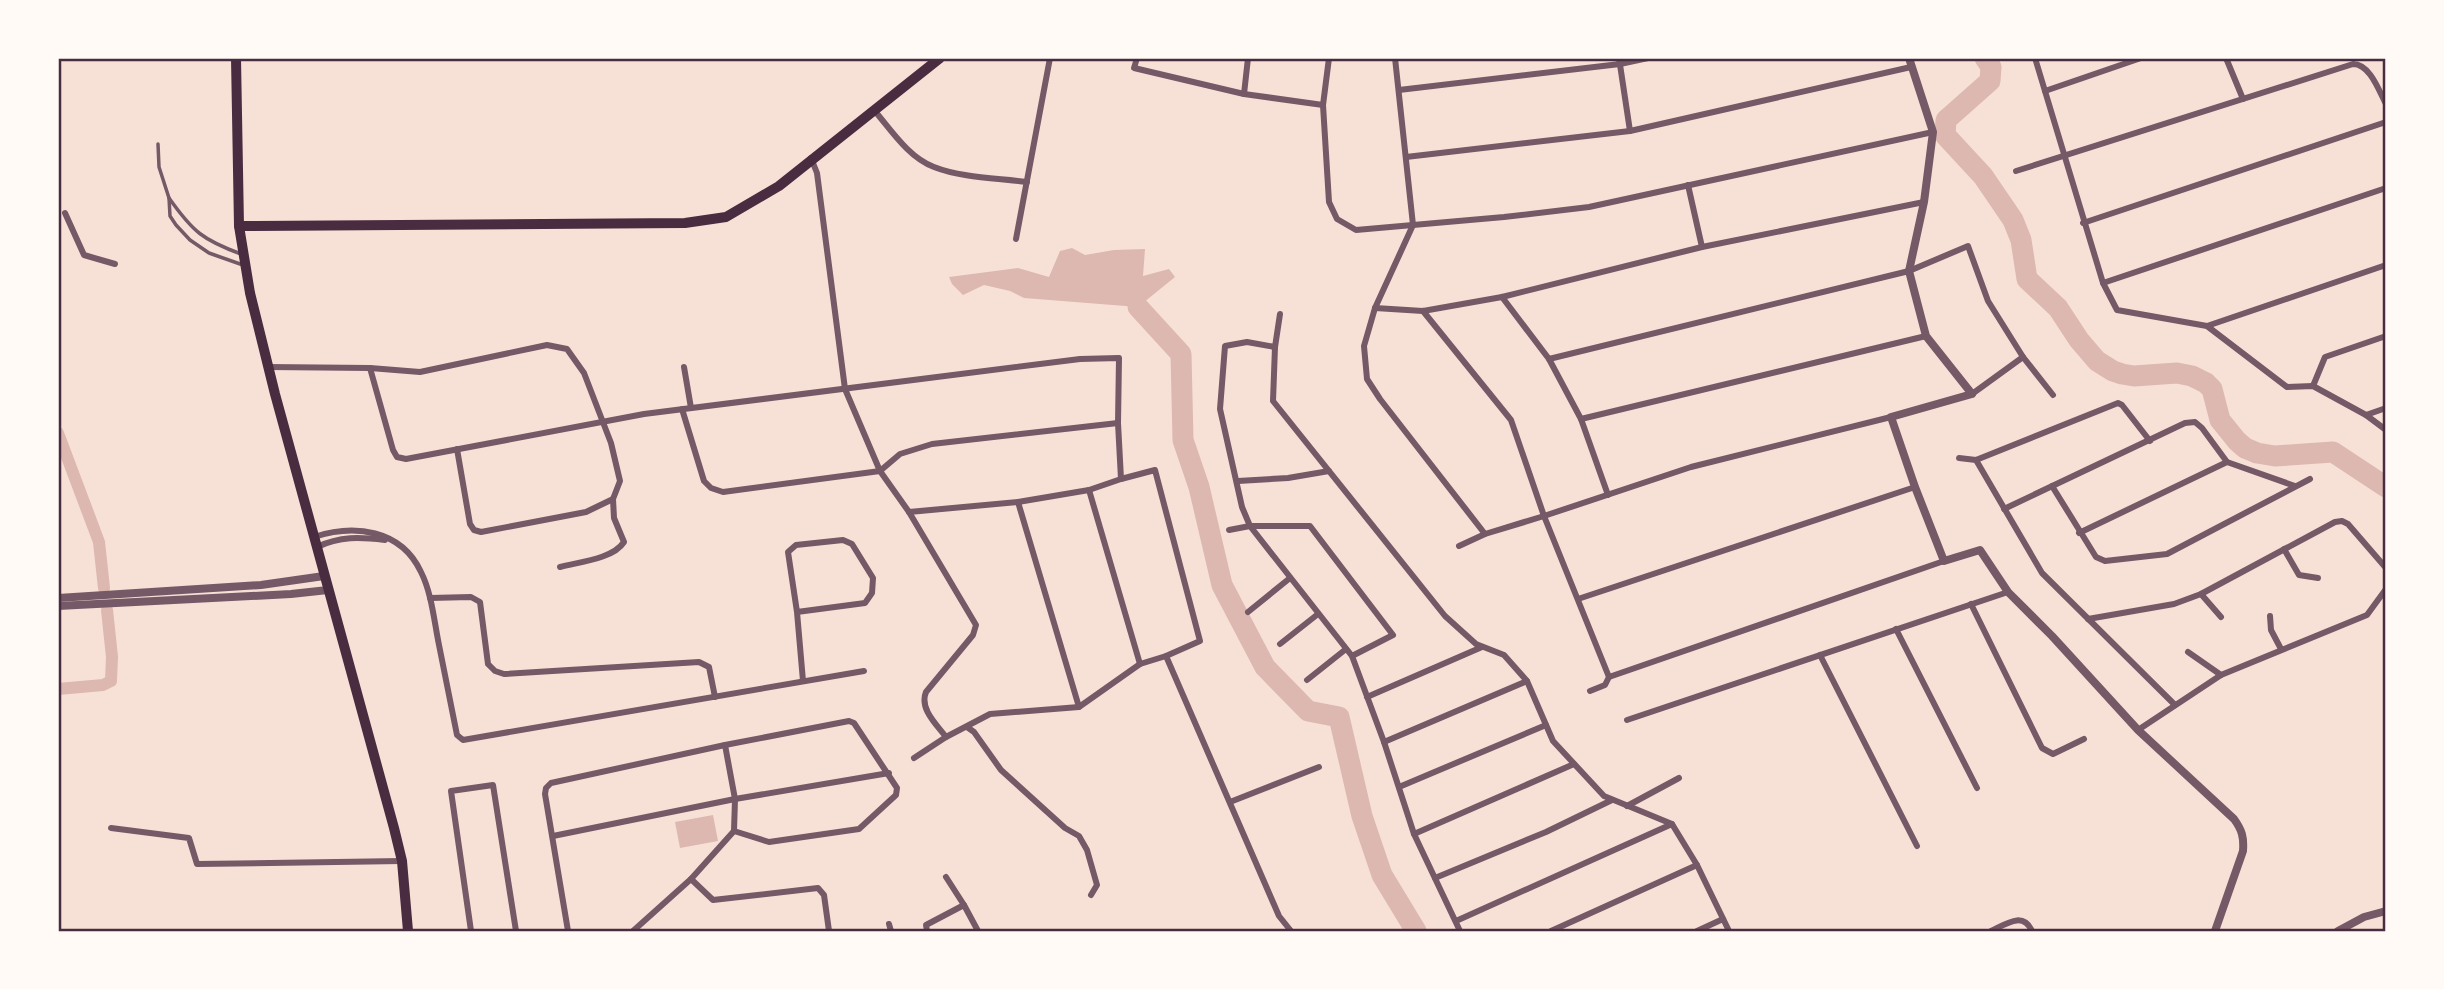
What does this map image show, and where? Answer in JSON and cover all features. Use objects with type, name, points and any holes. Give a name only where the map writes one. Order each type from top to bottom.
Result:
[{"type":"main road","points":[[236,58],[239,226],[244,260],[268,367],[402,861],[408,931]]},
{"type":"main road","points":[[239,226],[707,222],[747,207],[779,186],[940,58]]},
{"type":"street","points":[[1016,239],[1050,58]]},
{"type":"street","points":[[1137,58],[1135,68],[1244,94],[1323,105]]},
{"type":"street","points":[[1244,94],[1248,58]]},
{"type":"street","points":[[1329,58],[1323,105],[1329,202],[1337,219],[1356,230],[1589,207],[1933,132]]},
{"type":"street","points":[[1395,58],[1413,225],[1375,308],[1364,346],[1367,379],[1380,400],[1485,534]]},
{"type":"street","points":[[1399,90],[1648,58]]},
{"type":"street","points":[[2035,58],[2103,283],[2117,310],[2207,326],[2287,387],[2314,386],[2386,429]]},
{"type":"street","points":[[2045,91],[2141,58]]},
{"type":"street","points":[[2226,58],[2243,99]]},
{"type":"street","points":[[1619,61],[1630,131]]},
{"type":"street","points":[[1406,157],[1630,131],[1910,62],[1933,132],[1924,202],[1909,271],[1926,336],[1972,394]]},
{"type":"street","points":[[2016,171],[2353,64],[2361,64],[2366,69],[2386,104]]},
{"type":"street","points":[[874,110],[907,148],[932,167],[1027,182]]},
{"type":"street","points":[[2084,223],[2386,122]]},
{"type":"street","points":[[811,158],[817,173],[845,389],[880,471],[909,512],[976,625],[973,635],[923,699],[924,707],[946,737]]},
{"type":"street","points":[[1688,185],[1702,247]]},
{"type":"street","points":[[2103,283],[2386,188]]},
{"type":"street","points":[[1375,308],[1423,311],[1502,297],[1702,247],[1924,202]]},
{"type":"street","points":[[65,213],[84,255],[115,264]]},
{"type":"street","points":[[1549,359],[1909,271],[1968,246],[1988,301],[2023,357],[2053,395]]},
{"type":"street","points":[[2207,326],[2386,265]]},
{"type":"street","points":[[1502,297],[1549,359],[1581,419],[1608,495]]},
{"type":"street","points":[[1423,311],[1511,421],[1544,516],[1609,677]]},
{"type":"street","points":[[1280,313],[1275,347],[1273,401],[1445,616],[1476,644],[1504,654],[1527,681],[1553,741],[1604,796],[1672,824],[1697,865],[1729,931]]},
{"type":"street","points":[[1581,419],[1926,336]]},
{"type":"street","points":[[2314,386],[2325,357],[2386,336]]},
{"type":"street","points":[[1275,347],[1247,342],[1225,346],[1220,409],[1242,507],[1250,526],[1352,656],[1414,834],[1460,931]]},
{"type":"street","points":[[268,367],[370,368],[420,372],[547,345],[567,349],[584,373],[611,443],[620,481],[613,499],[614,518],[624,542],[612,553],[561,567]]},
{"type":"street","points":[[1459,546],[1485,534],[1690,467],[1891,418],[1972,394],[2023,357]]},
{"type":"street","points":[[370,368],[397,457],[405,459],[644,414],[1080,359],[1119,358],[1121,479]]},
{"type":"street","points":[[684,367],[691,408]]},
{"type":"street","points":[[1959,458],[1976,460],[2118,403],[2150,441]]},
{"type":"street","points":[[2366,415],[2386,408]]},
{"type":"street","points":[[682,409],[704,481],[711,488],[723,492],[880,471],[900,454],[932,444],[1118,423]]},
{"type":"street","points":[[1891,418],[1944,561]]},
{"type":"street","points":[[2004,509],[2185,423],[2195,422],[2227,462],[2295,486]]},
{"type":"street","points":[[457,449],[470,524],[474,530],[481,532],[586,512],[613,499]]},
{"type":"street","points":[[1976,460],[2042,573],[2175,705]]},
{"type":"street","points":[[2079,533],[2227,462]]},
{"type":"street","points":[[909,512],[1018,502],[1089,490],[1155,470],[1200,641],[1140,664],[1079,707],[990,714],[946,737],[914,758]]},
{"type":"street","points":[[1238,481],[1288,478],[1329,471]]},
{"type":"street","points":[[2052,486],[2079,533],[2100,560],[2167,554],[2310,479]]},
{"type":"street","points":[[1578,599],[1915,487]]},
{"type":"street","points":[[1089,490],[1140,664]]},
{"type":"street","points":[[1018,502],[1079,707]]},
{"type":"street","points":[[2088,620],[2174,604],[2201,594],[2335,522],[2348,524],[2386,568]]},
{"type":"street","points":[[1229,530],[1250,526],[1310,526],[1393,635],[1352,656]]},
{"type":"street","points":[[315,542],[346,528],[370,531],[400,546],[415,562],[422,573],[430,598],[457,735],[463,740],[864,671]]},
{"type":"street","points":[[797,612],[865,603],[872,593],[873,578],[852,544],[843,540],[796,545],[788,552],[803,681]]},
{"type":"street","points":[[2284,549],[2299,575],[2318,578]]},
{"type":"street","points":[[1590,691],[1605,685],[1609,677],[1980,550],[2008,592],[2138,730],[2215,800],[2241,829],[2243,851],[2215,931]]},
{"type":"street","points":[[58,598],[261,585],[324,576]]},
{"type":"street","points":[[1248,612],[1290,578]]},
{"type":"street","points":[[261,585],[261,596]]},
{"type":"street","points":[[2138,730],[2221,675],[2367,615],[2386,589]]},
{"type":"street","points":[[58,606],[328,590]]},
{"type":"street","points":[[1627,719],[2008,592]]},
{"type":"street","points":[[2201,594],[2221,617]]},
{"type":"street","points":[[430,598],[471,597],[480,602],[488,664],[495,671],[504,674],[699,662],[709,667],[715,697]]},
{"type":"street","points":[[1971,604],[2042,748],[2053,754],[2084,739]]},
{"type":"street","points":[[1280,644],[1318,614]]},
{"type":"street","points":[[2270,616],[2271,630],[2281,649]]},
{"type":"street","points":[[1896,629],[1977,788]]},
{"type":"street","points":[[1367,697],[1482,647]]},
{"type":"street","points":[[1307,680],[1346,649]]},
{"type":"street","points":[[2188,652],[2221,675]]},
{"type":"street","points":[[1820,655],[1917,846]]},
{"type":"street","points":[[1166,656],[1279,916],[1290,931]]},
{"type":"street","points":[[1384,742],[1527,681]]},
{"type":"street","points":[[568,931],[545,794],[551,783],[725,745],[852,721],[897,788],[895,795],[859,829],[769,842],[734,831]]},
{"type":"street","points":[[970,724],[1001,770],[1085,844],[1097,885],[1091,895]]},
{"type":"street","points":[[1399,787],[1546,725]]},
{"type":"street","points":[[638,929],[691,878],[734,831],[735,799],[725,745]]},
{"type":"street","points":[[1414,834],[1574,764]]},
{"type":"street","points":[[1230,802],[1319,767]]},
{"type":"street","points":[[552,836],[735,799],[888,773]]},
{"type":"street","points":[[1627,806],[1679,778]]},
{"type":"street","points":[[471,931],[451,791],[493,785],[516,931]]},
{"type":"street","points":[[1435,878],[1546,832],[1612,800]]},
{"type":"street","points":[[1456,921],[1672,824]]},
{"type":"street","points":[[111,828],[189,838],[197,864],[402,861]]},
{"type":"street","points":[[1550,931],[1697,865]]},
{"type":"street","points":[[946,877],[978,931]]},
{"type":"street","points":[[691,878],[713,900],[818,888],[824,895],[829,931]]},
{"type":"street","points":[[927,931],[926,925],[964,905]]},
{"type":"street","points":[[2338,931],[2364,917],[2386,911]]},
{"type":"street","points":[[1697,931],[1723,919]]},
{"type":"street","points":[[1992,931],[2014,919],[2022,920],[2032,931]]},
{"type":"lane","points":[[158,144],[159,167],[173,221],[191,240],[209,253],[244,260]]},
{"type":"lane","points":[[169,198],[198,233],[244,260]]},
{"type":"shaded area","points":[[1072,248],[1085,255],[1145,249],[1143,276],[1169,269],[1175,277],[1138,307],[1024,298],[1010,291],[984,285],[963,295],[949,277],[1018,268],[1049,277],[1060,251]]},
{"type":"shaded area","points":[[713,815],[718,841],[680,848],[675,822]]},
{"type":"waterway","points":[[1985,58],[1991,67],[1990,81],[1946,120],[1945,135],[1983,176],[2013,220],[2021,240],[2027,279],[2058,308],[2097,361],[2113,371],[2134,376],[2177,373],[2192,376],[2212,389],[2220,420],[2245,448],[2275,456],[2333,452],[2386,487]]},
{"type":"waterway","points":[[1138,307],[1181,354],[1183,440],[1199,487],[1222,585],[1265,667],[1308,711],[1339,717],[1362,816],[1382,875],[1416,931]]},
{"type":"waterway","points":[[58,433],[99,542],[104,588]]},
{"type":"waterway","points":[[58,689],[103,685],[111,681],[112,657],[107,610]]}]
